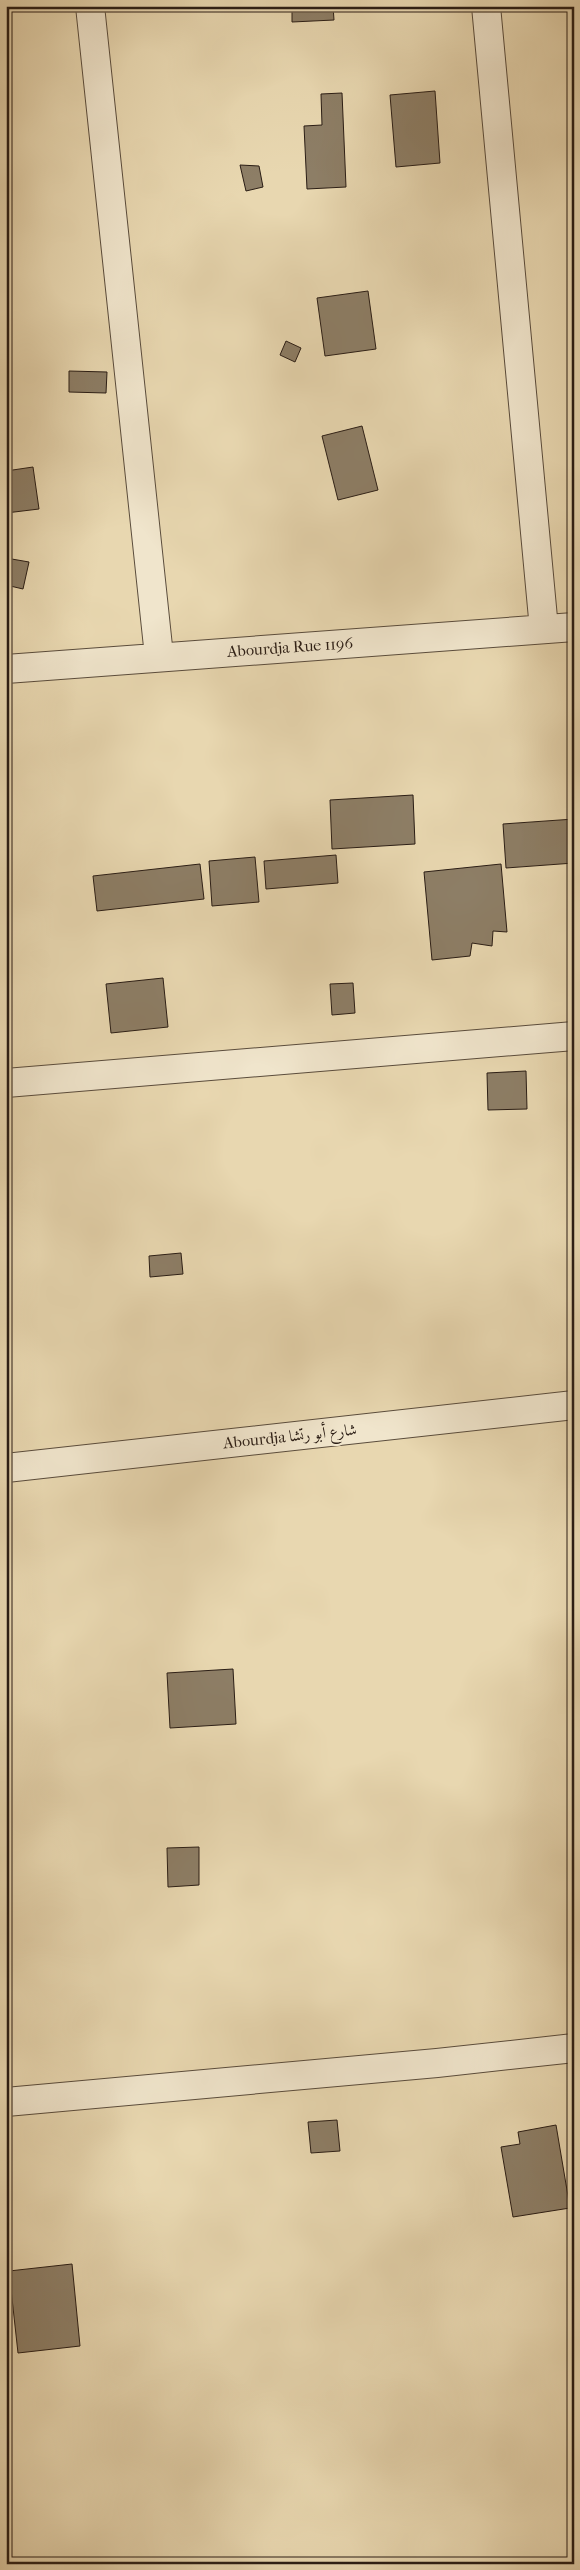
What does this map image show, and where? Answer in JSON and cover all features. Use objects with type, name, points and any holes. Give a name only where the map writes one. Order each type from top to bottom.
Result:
[{"type":"street","points":[[90,6],[159,656]]},
{"type":"street","points":[[486,6],[544,630]]},
{"type":"street","name":"Abourdja Rue 1196","points":[[6,669],[159,656],[574,627]]},
{"type":"street","points":[[6,1083],[574,1036]]},
{"type":"street","name":"Abourdja شارع أبو رتشا","points":[[6,1468],[574,1405]]},
{"type":"street","points":[[6,2102],[437,2063],[574,2048]]},
{"type":"building","points":[[292,6],[333,6],[334,20],[292,22]]},
{"type":"building","points":[[435,91],[440,163],[396,167],[390,95]]},
{"type":"building","points":[[342,93],[346,187],[307,189],[304,126],[322,125],[321,94]]},
{"type":"building","points":[[240,165],[259,166],[263,187],[246,191]]},
{"type":"building","points":[[368,291],[376,349],[325,356],[317,298]]},
{"type":"building","points":[[286,341],[301,348],[295,362],[280,355]]},
{"type":"building","points":[[69,371],[107,372],[106,393],[69,392]]},
{"type":"building","points":[[362,426],[378,490],[338,500],[322,436]]},
{"type":"building","points":[[33,467],[39,509],[6,513],[6,471]]},
{"type":"building","points":[[6,558],[29,562],[23,589],[6,585]]},
{"type":"building","points":[[413,795],[415,844],[332,849],[330,800]]},
{"type":"building","points":[[574,819],[574,863],[506,868],[503,824]]},
{"type":"building","points":[[336,855],[338,883],[266,889],[264,861]]},
{"type":"building","points":[[255,857],[259,902],[212,906],[209,861]]},
{"type":"building","points":[[200,864],[204,899],[97,911],[93,876]]},
{"type":"building","points":[[501,864],[507,932],[493,931],[492,946],[472,943],[470,956],[432,960],[424,872]]},
{"type":"building","points":[[163,978],[168,1027],[111,1033],[106,984]]},
{"type":"building","points":[[353,983],[355,1013],[332,1015],[330,984]]},
{"type":"building","points":[[526,1071],[527,1109],[488,1110],[487,1073]]},
{"type":"building","points":[[181,1253],[183,1274],[150,1277],[149,1256]]},
{"type":"building","points":[[233,1669],[236,1724],[170,1728],[167,1673]]},
{"type":"building","points":[[199,1847],[199,1885],[168,1887],[167,1848]]},
{"type":"building","points":[[337,2120],[340,2151],[311,2153],[308,2122]]},
{"type":"building","points":[[556,2125],[570,2208],[513,2217],[501,2147],[520,2144],[518,2132]]},
{"type":"building","points":[[72,2264],[80,2346],[18,2353],[9,2271]]}]
